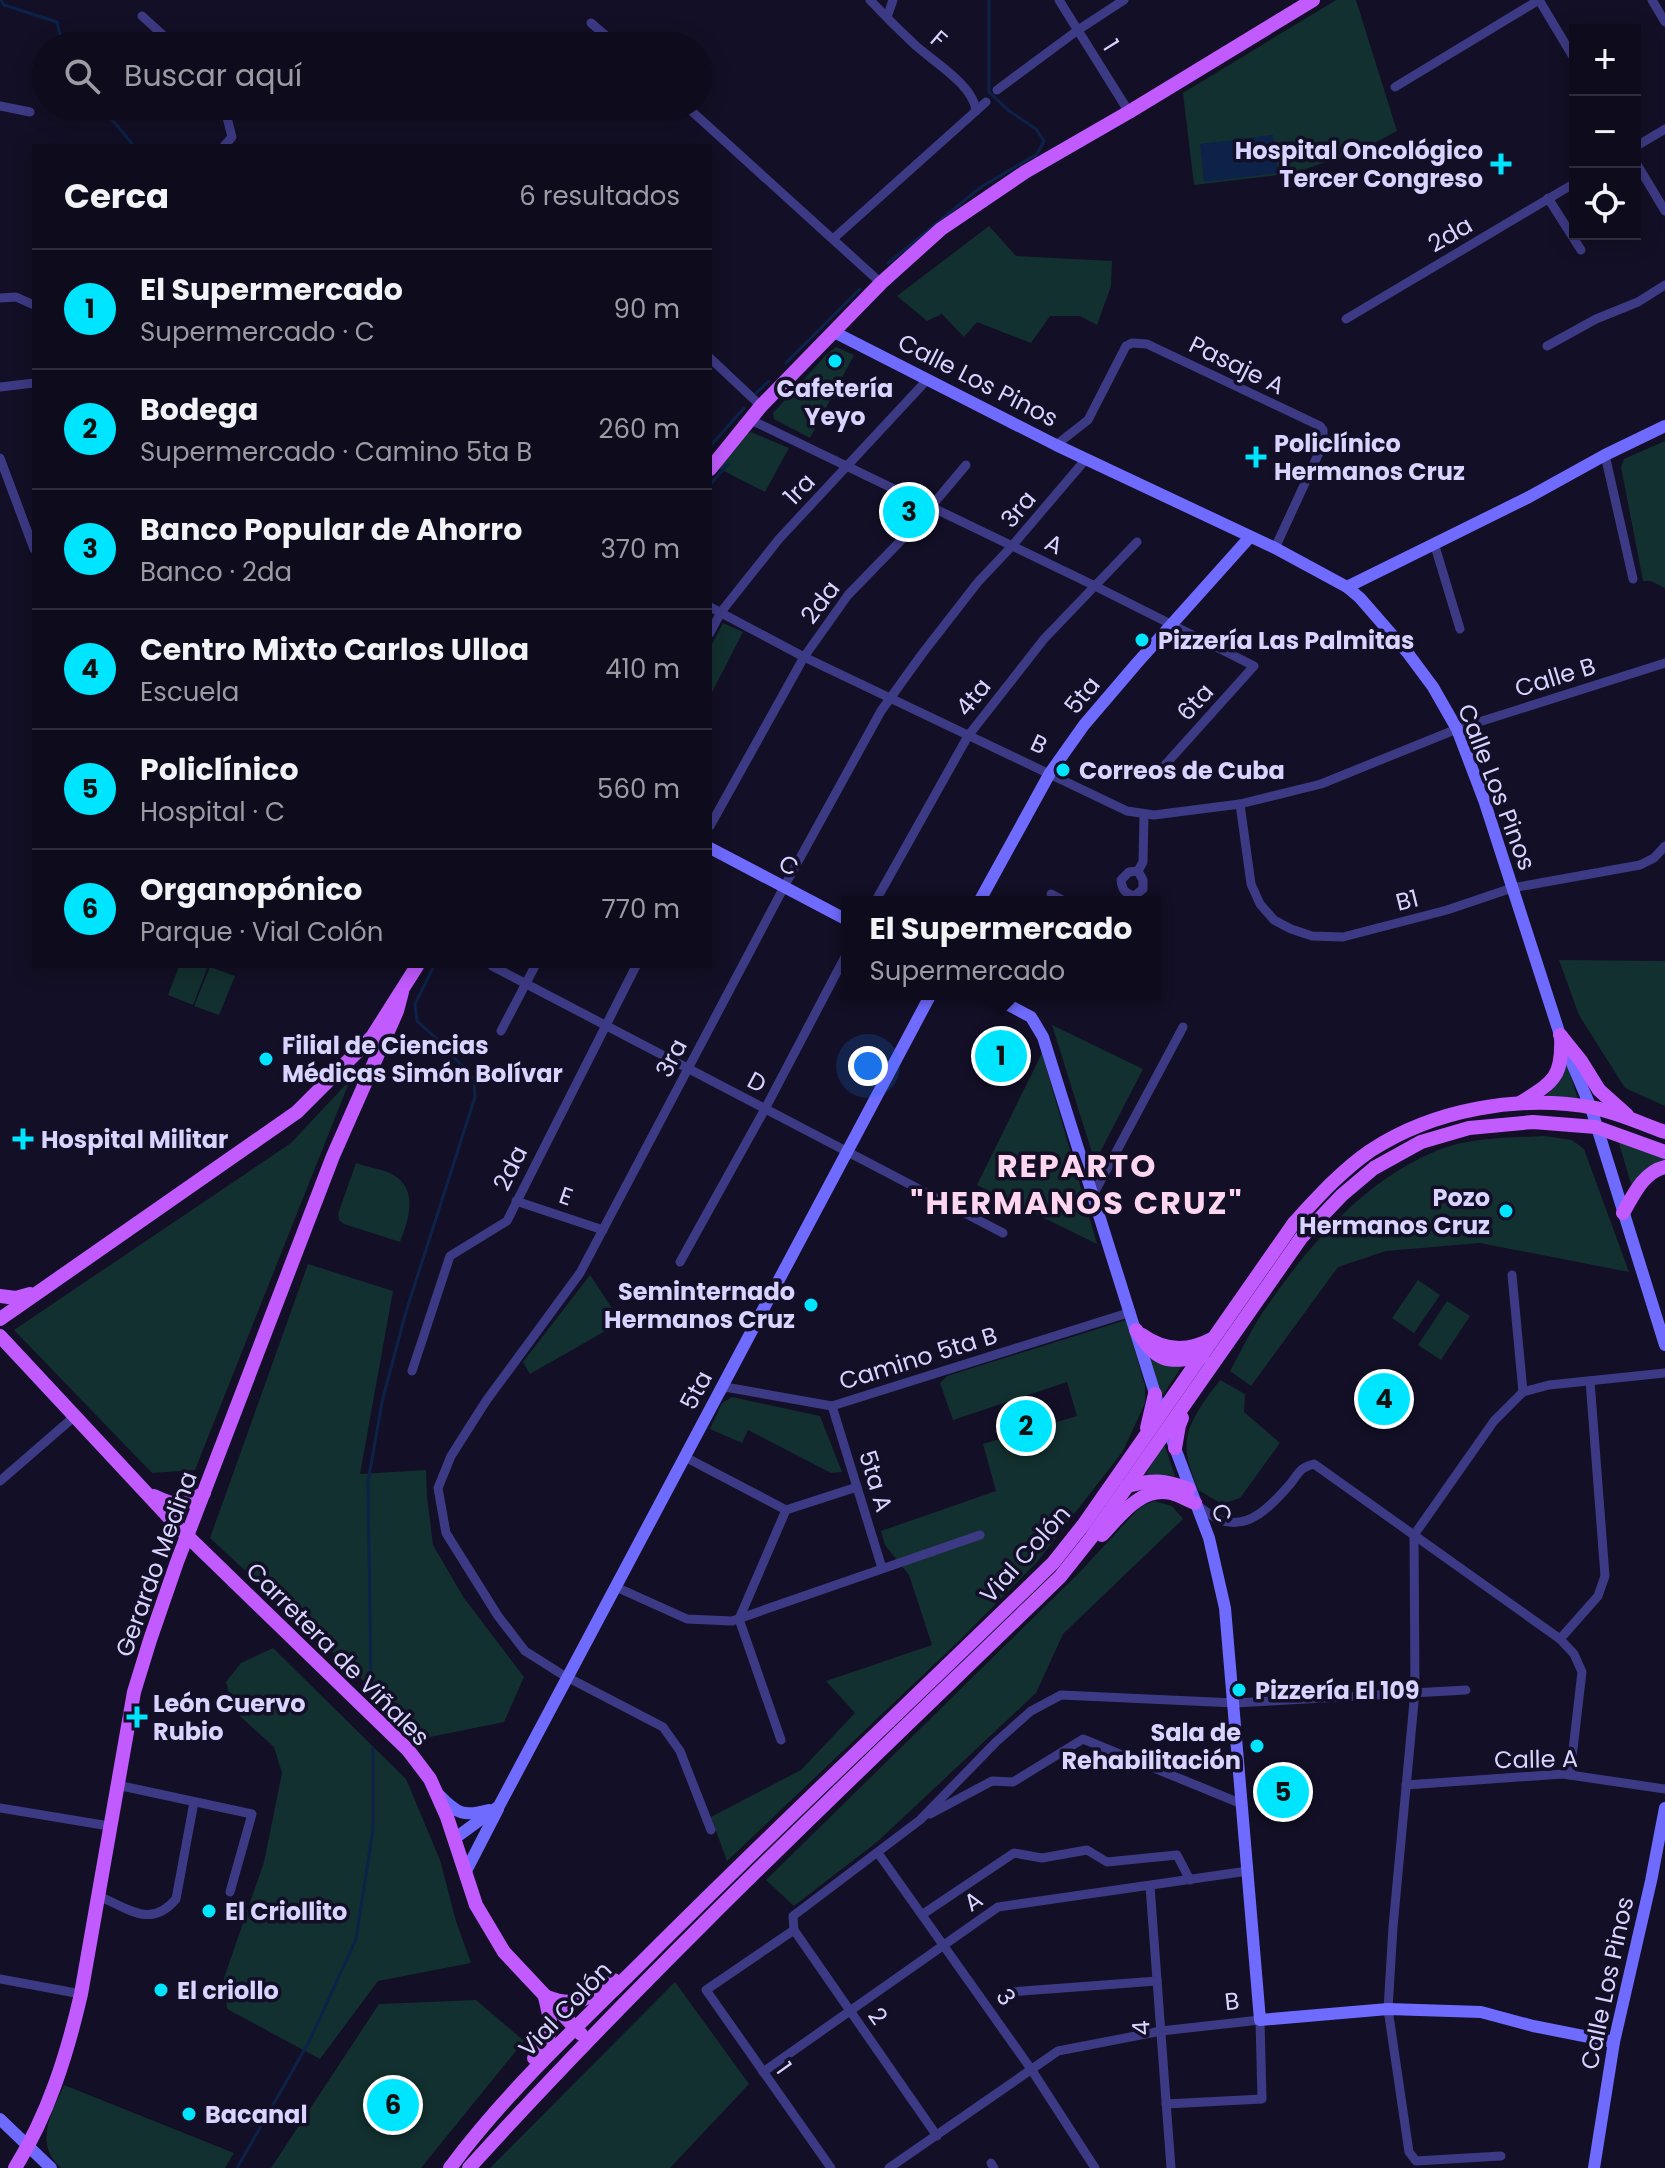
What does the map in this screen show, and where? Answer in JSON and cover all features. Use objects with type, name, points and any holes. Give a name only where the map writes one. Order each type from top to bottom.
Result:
[{"type":"main road","points":[[712,466],[761,406],[881,283],[941,229],[1025,172],[1313,0]]},
{"type":"main road","points":[[0,1319],[297,1112],[372,1037],[416,968]]},
{"type":"main road","name":"Gerardo Medina","points":[[15,2168],[28,2148],[62,2066],[81,1994],[134,1692],[159,1614],[333,1156],[397,1011],[402,992]]},
{"type":"main road","points":[[1517,1105],[1556,1076],[1562,1057],[1560,1035]]},
{"type":"main road","points":[[1560,1035],[1599,1090],[1633,1120]]},
{"type":"main road","name":"Vial Colón","points":[[450,2168],[576,2028],[1053,1563],[1163,1413],[1294,1223],[1330,1183],[1369,1152],[1419,1125],[1469,1109],[1535,1103],[1591,1108],[1665,1132]]},
{"type":"main road","name":"Vial Colón","points":[[469,2168],[674,1953],[1060,1577],[1168,1430],[1301,1238],[1342,1195],[1374,1168],[1421,1142],[1469,1128],[1533,1122],[1596,1127],[1665,1152]]},
{"type":"main road","points":[[1623,1213],[1639,1185],[1656,1169],[1665,1167]]},
{"type":"main road","points":[[0,1296],[16,1298],[42,1290]]},
{"type":"main road","points":[[1136,1330],[1160,1345],[1181,1349],[1212,1339]]},
{"type":"main road","points":[[1136,1330],[1151,1352],[1164,1359],[1185,1360],[1219,1355]]},
{"type":"main road","name":"Carretera de Viñales","points":[[0,1336],[188,1536],[408,1750],[430,1779],[476,1905],[504,1952],[588,2040]]},
{"type":"main road","points":[[1175,1448],[1179,1425],[1198,1385]]},
{"type":"main road","points":[[1142,1441],[1155,1394]]},
{"type":"main road","points":[[1107,1490],[1151,1479],[1192,1496]]},
{"type":"main road","points":[[1060,1577],[1083,1557],[1133,1502],[1160,1491],[1192,1496]]},
{"type":"main road","points":[[146,1493],[170,1503],[187,1504],[205,1492]]},
{"type":"main road","points":[[545,1996],[565,2003],[586,2000],[628,1970],[676,1928]]},
{"type":"main road","points":[[493,2117],[525,2069],[547,2045],[550,2018],[545,1996]]},
{"type":"street","name":"F","points":[[870,0],[914,45],[964,86],[976,111]]},
{"type":"street","points":[[887,17],[893,0]]},
{"type":"street","name":"1","points":[[1059,0],[1129,112]]},
{"type":"street","points":[[997,90],[1124,0]]},
{"type":"street","points":[[1395,87],[1539,0],[1569,50]]},
{"type":"street","points":[[1652,0],[1665,22]]},
{"type":"street","points":[[142,16],[160,32]]},
{"type":"street","points":[[591,23],[602,32]]},
{"type":"street","points":[[833,239],[986,102]]},
{"type":"street","points":[[0,106],[30,112]]},
{"type":"street","points":[[226,144],[232,137],[228,120]]},
{"type":"street","points":[[701,120],[881,283]]},
{"type":"street","points":[[1641,143],[1665,129]]},
{"type":"street","points":[[1639,168],[1665,211]]},
{"type":"street","name":"2da","points":[[1346,319],[1569,186]]},
{"type":"street","points":[[1548,198],[1581,250]]},
{"type":"street","points":[[1547,346],[1596,319],[1638,302],[1665,285]]},
{"type":"street","points":[[0,298],[16,297],[32,304]]},
{"type":"street","name":"Calle Los Pinos","points":[[834,332],[1056,445],[1275,548],[1347,587],[1407,652],[1433,687],[1457,729],[1484,800],[1560,1035],[1591,1108],[1665,1345]]},
{"type":"street","name":"Pasaje A","points":[[1056,445],[1088,420],[1126,346],[1132,343],[1147,344],[1323,430],[1323,444],[1275,548]]},
{"type":"street","points":[[712,360],[761,406]]},
{"type":"street","name":"1ra","points":[[712,629],[721,612],[779,539],[927,380]]},
{"type":"street","points":[[0,387],[32,383]]},
{"type":"street","name":"A","points":[[749,419],[1254,666]]},
{"type":"street","points":[[1347,587],[1665,426]]},
{"type":"street","points":[[1605,455],[1633,579]]},
{"type":"street","points":[[0,458],[32,544]]},
{"type":"street","name":"3ra","points":[[711,1830],[680,1751],[663,1727],[568,1678],[525,1651],[498,1616],[446,1533],[438,1488],[451,1456],[486,1401],[580,1273],[784,887],[890,698],[978,582],[1086,459]]},
{"type":"street","name":"2da","points":[[712,822],[804,657],[848,595],[966,465]]},
{"type":"street","name":"5ta","points":[[982,896],[1050,773],[1084,725],[1249,538]]},
{"type":"street","name":"4ta","points":[[878,896],[968,736],[1044,639],[1137,542]]},
{"type":"street","points":[[1434,543],[1460,629]]},
{"type":"street","name":"B","points":[[712,608],[804,657],[968,736],[1127,811],[1144,815],[1240,804],[1321,784],[1457,729]]},
{"type":"street","name":"Calle B","points":[[1457,729],[1665,663]]},
{"type":"street","name":"6ta","points":[[1165,765],[1254,666]]},
{"type":"street","name":"B1","points":[[1240,804],[1251,884],[1260,904],[1274,920],[1312,936],[1343,937],[1447,910],[1512,888],[1640,865],[1654,858],[1665,846]]},
{"type":"street","points":[[1138,871],[1143,862],[1144,815]]},
{"type":"street","name":"C","points":[[712,849],[841,917]]},
{"type":"street","points":[[1131,896],[1122,888],[1121,880],[1129,872],[1138,871]]},
{"type":"street","points":[[1137,896],[1143,889],[1143,880],[1138,871]]},
{"type":"street","points":[[1051,894],[1055,896]]},
{"type":"street","points":[[680,1262],[841,964]]},
{"type":"street","name":"D","points":[[496,968],[1003,1233]]},
{"type":"street","points":[[501,1031],[534,968]]},
{"type":"street","name":"2da","points":[[412,1371],[450,1256],[507,1221],[635,968]]},
{"type":"street","name":"5ta","points":[[465,1873],[928,1000]]},
{"type":"street","name":"C","points":[[999,1000],[1031,1017],[1043,1037],[1155,1394],[1209,1538],[1225,1608],[1260,2020],[1262,2099],[1166,2104]]},
{"type":"street","points":[[1093,1195],[1183,1027]]},
{"type":"street","name":"E","points":[[516,1201],[603,1230]]},
{"type":"street","points":[[1512,1275],[1523,1392]]},
{"type":"street","name":"Camino 5ta B","points":[[718,1395],[725,1387],[832,1406],[1131,1312]]},
{"type":"street","points":[[1501,2156],[1416,2161],[1409,2152],[1388,2009],[1415,1691],[1414,1535],[1494,1421],[1523,1392],[1549,1385],[1665,1373]]},
{"type":"street","points":[[1560,1639],[1598,1596],[1605,1576],[1590,1381]]},
{"type":"street","name":"5ta A","points":[[832,1406],[882,1568]]},
{"type":"street","points":[[0,1481],[75,1416]]},
{"type":"street","points":[[685,1457],[786,1510],[857,1487]]},
{"type":"street","points":[[1192,1496],[1220,1520],[1238,1523],[1260,1515],[1302,1468],[1314,1464],[1560,1639],[1574,1654],[1582,1672],[1570,1775]]},
{"type":"street","points":[[781,1740],[739,1619],[786,1510]]},
{"type":"street","points":[[616,1587],[687,1619],[732,1621],[980,1535]]},
{"type":"street","points":[[794,1930],[793,1916],[920,1820],[996,1742],[1031,1711],[1061,1695],[1235,1703],[1466,1690]]},
{"type":"street","points":[[920,1820],[992,1781],[1013,1782],[1083,1739],[1242,1804]]},
{"type":"street","name":"Calle A","points":[[1406,1785],[1570,1775],[1665,1789]]},
{"type":"street","points":[[117,1785],[252,1814],[230,1892]]},
{"type":"street","points":[[436,1792],[453,1810],[471,1815],[499,1806]]},
{"type":"street","points":[[98,1896],[128,1911],[152,1916],[167,1911],[176,1899],[194,1802]]},
{"type":"street","name":"5ta","points":[[454,1839],[499,1806]]},
{"type":"street","points":[[0,1808],[109,1826]]},
{"type":"street","name":"Calle Los Pinos","points":[[1594,2168],[1614,2042],[1665,1808]]},
{"type":"street","points":[[923,1914],[1014,1853],[1042,1858],[1087,1850],[1107,1862],[1177,1855],[1190,1880]]},
{"type":"street","name":"3","points":[[878,1853],[1031,2069],[1095,2168]]},
{"type":"street","name":"A","points":[[763,2072],[998,1907],[1248,1871]]},
{"type":"street","name":"4","points":[[1150,1886],[1171,2168]]},
{"type":"street","name":"1","points":[[794,1930],[706,1990],[831,2168]]},
{"type":"street","name":"2","points":[[794,1930],[937,2136]]},
{"type":"street","points":[[0,1979],[81,1994]]},
{"type":"street","points":[[1010,1992],[1157,1981]]},
{"type":"street","name":"B","points":[[889,2168],[1058,2051],[1161,2031],[1388,2009],[1481,2012],[1614,2042]]},
{"type":"street","points":[[0,2119],[51,2168]]},
{"type":"green space","points":[[1336,0],[1356,0],[1397,131],[1363,149],[1294,173],[1194,185],[1183,93]]},
{"type":"green space","points":[[989,226],[1016,256],[1112,261],[1111,286],[1097,325],[1080,316],[1050,316],[1031,343],[977,322],[964,337],[942,314],[927,321],[897,296]]},
{"type":"green space","points":[[836,347],[854,355],[810,438],[774,419],[773,413]]},
{"type":"green space","points":[[751,432],[789,448],[765,492],[718,468]]},
{"type":"green space","points":[[1665,441],[1665,588],[1651,581],[1643,581],[1621,467],[1624,459]]},
{"type":"green space","points":[[723,623],[743,632],[712,692],[712,644]]},
{"type":"green space","points":[[1559,960],[1665,961],[1665,1106],[1625,1088],[1579,1015]]},
{"type":"green space","points":[[178,968],[207,968],[193,1005],[168,995]]},
{"type":"green space","points":[[210,968],[235,976],[219,1015],[194,1006]]},
{"type":"green space","points":[[1052,1025],[1143,1069],[1095,1162]]},
{"type":"green space","points":[[1042,1053],[1097,1244],[977,1185]]},
{"type":"green space","points":[[1566,1060],[1578,1100],[1546,1096],[1561,1080]]},
{"type":"green space","points":[[350,1080],[195,1470],[152,1473],[14,1330],[291,1143]]},
{"type":"green space","points":[[1544,1136],[1572,1140],[1584,1149],[1629,1272],[1480,1243],[1386,1251],[1338,1267],[1251,1386],[1230,1371],[1259,1319],[1299,1263],[1340,1217],[1387,1178],[1413,1162],[1454,1145]]},
{"type":"green space","points":[[1618,1140],[1665,1157],[1665,1160],[1643,1171],[1632,1187]]},
{"type":"green space","points":[[356,1163],[392,1174],[406,1188],[409,1215],[400,1242],[339,1220],[338,1214]]},
{"type":"green space","points":[[308,1264],[393,1291],[360,1474],[426,1470],[433,1545],[464,1598],[524,1677],[504,1722],[425,1738],[210,1538]]},
{"type":"green space","points":[[590,1275],[621,1322],[530,1374],[523,1362]]},
{"type":"green space","points":[[1418,1280],[1440,1295],[1414,1333],[1392,1318]]},
{"type":"green space","points":[[1447,1301],[1470,1316],[1441,1360],[1418,1345]]},
{"type":"green space","points":[[1126,1320],[1145,1386],[1145,1403],[1123,1451],[1037,1562],[961,1639],[727,1861],[711,1817],[801,1770],[855,1713],[826,1681],[932,1645],[909,1575],[885,1545],[881,1531],[996,1491],[983,1444],[1077,1416],[1067,1382],[953,1420],[940,1383],[947,1376]]},
{"type":"green space","points":[[1148,1358],[1182,1366],[1161,1398]]},
{"type":"green space","points":[[1220,1380],[1245,1394],[1244,1412],[1280,1443],[1240,1498],[1222,1504],[1198,1490],[1187,1453],[1188,1433],[1196,1414]]},
{"type":"green space","points":[[732,1397],[820,1416],[842,1472],[831,1473],[748,1430],[742,1443],[710,1429],[722,1403]]},
{"type":"green space","points":[[1164,1443],[1175,1476],[1146,1474]]},
{"type":"green space","points":[[1154,1501],[1172,1506],[1183,1519],[1063,1634],[1036,1693],[877,1842],[794,1906],[766,1880],[1079,1573],[1140,1507]]},
{"type":"green space","points":[[273,1648],[406,1779],[440,1860],[471,1963],[378,1981],[320,2059],[227,2009],[224,1978],[264,1862],[282,1773],[274,1747],[233,1710],[226,1682],[241,1663]]},
{"type":"green space","points":[[675,1982],[749,2084],[670,2168],[490,2168]]},
{"type":"green space","points":[[476,2000],[524,2041],[421,2168],[271,2168],[379,2004]]},
{"type":"green space","points":[[64,2085],[234,2153],[225,2168],[61,2168],[48,2148],[46,2138],[50,2117]]},
{"type":"water","points":[[1273,135],[1278,173],[1204,182],[1200,144]]},
{"type":"waterway","points":[[1,0],[4,5],[57,22],[60,32]]},
{"type":"waterway","points":[[888,263],[981,187],[1037,154],[1044,141],[1036,129],[989,92],[989,0]]},
{"type":"waterway","points":[[113,120],[132,144]]},
{"type":"waterway","points":[[786,363],[860,289]]},
{"type":"waterway","points":[[756,393],[769,381]]},
{"type":"waterway","points":[[712,444],[744,408]]},
{"type":"waterway","points":[[712,483],[728,464]]},
{"type":"waterway","points":[[371,1682],[368,1482],[382,1402],[405,1315],[475,1097],[474,1079],[417,1021],[415,1004],[433,968]]},
{"type":"waterway","points":[[237,2168],[310,2040],[356,1939],[373,1829],[373,1748]]},
{"type":"place","name":"Hospital Oncológico Tercer Congreso","points":[[1501,164]]},
{"type":"place","name":"Cafetería Yeyo","points":[[835,361]]},
{"type":"place","name":"Policlínico Hermanos Cruz","points":[[1256,457]]},
{"type":"place","name":"Banco Popular de Ahorro","points":[[909,512]]},
{"type":"place","name":"Pizzería Las Palmitas","points":[[1142,640]]},
{"type":"place","name":"Correos de Cuba","points":[[1063,770]]},
{"type":"place","name":"El Supermercado","points":[[1001,1056]]},
{"type":"place","name":"Filial de Ciencias Médicas Simón Bolívar","points":[[266,1059]]},
{"type":"place","name":"Hospital Militar","points":[[23,1139]]},
{"type":"place","name":"Pozo Hermanos Cruz","points":[[1506,1211]]},
{"type":"place","name":"Seminternado Hermanos Cruz","points":[[811,1305]]},
{"type":"place","name":"Centro Mixto Carlos Ulloa","points":[[1384,1399]]},
{"type":"place","name":"Bodega","points":[[1026,1426]]},
{"type":"place","name":"Pizzería El 109","points":[[1239,1690]]},
{"type":"place","name":"León Cuervo Rubio","points":[[137,1717]]},
{"type":"place","name":"Sala de Rehabilitación","points":[[1257,1746]]},
{"type":"place","name":"Policlínico","points":[[1283,1792]]},
{"type":"place","name":"El Criollito","points":[[209,1911]]},
{"type":"place","name":"El criollo","points":[[161,1990]]},
{"type":"place","name":"Organopónico","points":[[393,2105]]},
{"type":"place","name":"Bacanal","points":[[189,2114]]},
{"type":"district","name":"REPARTO \"HERMANOS CRUZ\"","points":[[1077,1184]]}]
